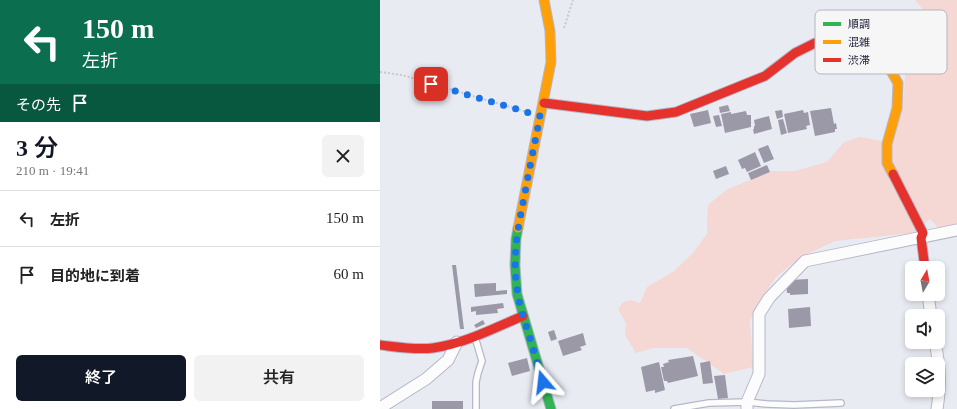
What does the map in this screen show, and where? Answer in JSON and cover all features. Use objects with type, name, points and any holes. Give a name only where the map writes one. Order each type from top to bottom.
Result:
[{"type":"street","points":[[544,0],[550,26],[551,50],[549,73],[515,251],[517,294],[551,409]]},
{"type":"street","points":[[544,103],[647,116],[676,112],[765,76],[795,53],[815,43]]},
{"type":"street","points":[[892,74],[898,84],[897,108],[887,144],[887,163],[923,233],[921,238],[924,261]]},
{"type":"street","points":[[747,405],[758,374],[759,314],[769,298],[805,261],[957,230]]},
{"type":"street","points":[[380,345],[403,348],[433,348],[475,337],[523,316]]},
{"type":"street","points":[[380,408],[426,379],[448,360],[457,342]]},
{"type":"street","points":[[936,349],[940,369],[940,389],[937,409]]},
{"type":"lane","points":[[475,337],[482,361],[476,382],[476,409]]},
{"type":"lane","points":[[674,409],[709,403],[794,405],[841,403]]},
{"type":"path","points":[[380,72],[402,75],[540,116]]},
{"type":"shaded area","points":[[915,0],[957,0],[957,226],[939,229],[930,219],[913,233],[835,241],[801,257],[776,277],[757,304],[750,322],[753,367],[724,374],[687,348],[653,348],[636,353],[625,335],[626,323],[618,309],[623,302],[631,300],[640,303],[647,287],[674,271],[693,253],[707,234],[708,205],[726,190],[772,171],[795,171],[827,162],[844,142],[860,137],[882,141],[904,94],[905,75],[947,74],[947,10],[923,10]]},
{"type":"building","points":[[728,105],[730,111],[720,113],[719,107]]},
{"type":"building","points":[[831,108],[834,124],[836,123],[837,129],[835,129],[835,132],[815,136],[810,111]]},
{"type":"building","points":[[708,110],[711,123],[694,127],[690,114]]},
{"type":"building","points":[[782,110],[783,117],[777,119],[775,111]]},
{"type":"building","points":[[803,110],[804,113],[808,112],[810,125],[806,126],[807,129],[788,133],[784,114]]},
{"type":"building","points":[[746,111],[747,115],[751,115],[751,127],[725,133],[721,114]]},
{"type":"building","points":[[719,115],[722,126],[716,127],[713,116]]},
{"type":"building","points":[[769,116],[772,129],[754,134],[754,120]]},
{"type":"building","points":[[783,119],[787,133],[781,135],[778,120]]},
{"type":"building","points":[[768,145],[774,159],[764,163],[758,149]]},
{"type":"building","points":[[755,152],[761,166],[747,172],[745,168],[742,169],[738,160]]},
{"type":"building","points":[[767,165],[770,172],[751,180],[748,173]]},
{"type":"building","points":[[726,166],[729,174],[716,179],[713,171]]},
{"type":"building","points":[[452,265],[456,265],[464,329],[460,329]]},
{"type":"building","points":[[808,279],[808,294],[790,295],[790,293],[787,293],[786,283],[790,280]]},
{"type":"building","points":[[496,283],[496,291],[507,290],[507,294],[475,297],[474,284]]},
{"type":"building","points":[[503,303],[504,308],[497,309],[498,313],[476,315],[476,311],[471,312],[471,307]]},
{"type":"building","points":[[810,307],[811,326],[789,328],[788,309]]},
{"type":"building","points":[[483,320],[485,324],[476,328],[474,325]]},
{"type":"building","points":[[554,330],[557,339],[551,341],[548,332]]},
{"type":"building","points":[[583,333],[586,345],[580,347],[582,350],[563,356],[558,341]]},
{"type":"building","points":[[693,356],[698,376],[668,383],[667,381],[664,381],[661,367],[664,367],[663,364],[669,362],[668,360]]},
{"type":"building","points":[[527,358],[530,371],[512,376],[508,363]]},
{"type":"building","points":[[710,361],[713,383],[703,384],[700,363]]},
{"type":"building","points":[[659,362],[665,390],[655,393],[655,390],[646,392],[641,367]]},
{"type":"building","points":[[725,375],[728,398],[718,399],[714,376]]},
{"type":"building","points":[[432,401],[463,401],[463,409],[432,409]]},
{"type":"traffic: fast","points":[[518,228],[515,265],[517,294],[551,409]]},
{"type":"traffic: slow","points":[[518,228],[551,62],[550,31],[544,0]]},
{"type":"traffic: slow","points":[[893,74],[898,83],[897,108],[887,144],[887,163],[893,174]]},
{"type":"traffic: jam","points":[[544,103],[647,116],[676,112],[765,76],[795,53],[815,43]]},
{"type":"traffic: jam","points":[[893,174],[923,233],[921,238],[924,261]]},
{"type":"traffic: jam","points":[[380,345],[420,349],[445,346],[479,335],[523,316]]},
{"type":"route","points":[[431,84],[540,116],[516,240],[515,275],[517,294],[543,382]]}]
